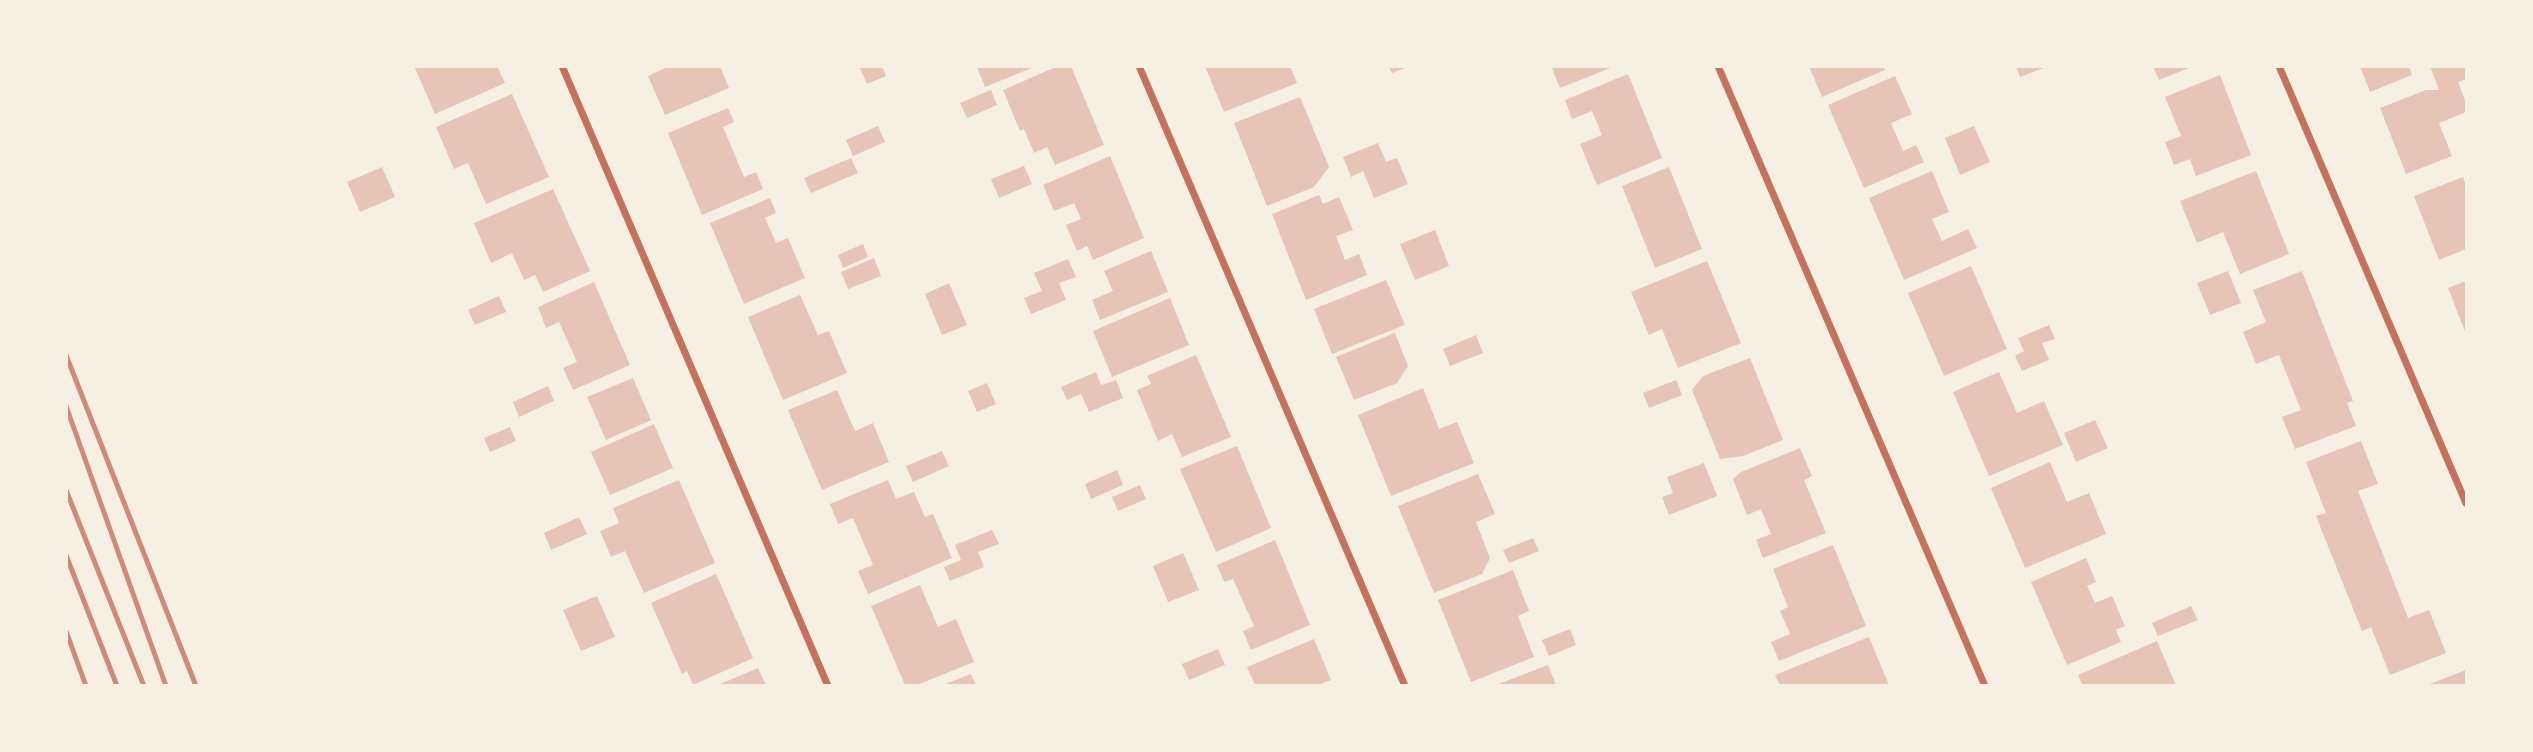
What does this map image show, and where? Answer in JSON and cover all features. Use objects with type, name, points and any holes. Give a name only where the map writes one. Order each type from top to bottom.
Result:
[{"type":"street","points":[[562,66],[828,685]]},
{"type":"street","points":[[1139,66],[1405,685]]},
{"type":"street","points":[[1718,66],[1985,685]]},
{"type":"street","points":[[2279,66],[2466,503]]},
{"type":"building","points":[[414,66],[497,66],[505,83],[435,114]]},
{"type":"building","points":[[670,66],[720,66],[729,88],[665,115],[648,76]]},
{"type":"building","points":[[859,66],[882,66],[886,76],[867,84]]},
{"type":"building","points":[[1058,66],[1071,66],[1104,145],[1055,165],[1047,147],[1034,153],[1024,129],[1020,131],[1003,90]]},
{"type":"building","points":[[1205,66],[1290,66],[1297,83],[1224,112]]},
{"type":"building","points":[[1389,66],[1407,66],[1407,67],[1392,73]]},
{"type":"building","points":[[1551,66],[1613,66],[1613,67],[1560,88]]},
{"type":"building","points":[[1809,66],[1883,66],[1885,70],[1822,97]]},
{"type":"building","points":[[2016,66],[2046,66],[2046,67],[2020,77]]},
{"type":"building","points":[[2153,66],[2191,66],[2191,67],[2159,80]]},
{"type":"building","points":[[2360,66],[2409,66],[2412,75],[2370,92]]},
{"type":"building","points":[[2430,66],[2466,66],[2466,79],[2458,82],[2466,103],[2466,112],[2439,123],[2452,156],[2406,174],[2380,108],[2426,90],[2439,90]]},
{"type":"building","points":[[977,67],[1034,67],[985,87]]},
{"type":"building","points":[[1628,74],[1662,158],[1597,185],[1580,144],[1602,135],[1592,111],[1572,119],[1565,100]]},
{"type":"building","points":[[2220,75],[2251,155],[2196,176],[2190,159],[2174,165],[2165,142],[2181,136],[2165,97]]},
{"type":"building","points":[[1895,76],[1912,114],[1891,123],[1903,151],[1916,145],[1924,162],[1864,188],[1828,105]]},
{"type":"building","points":[[991,90],[997,105],[967,118],[960,103]]},
{"type":"building","points":[[512,94],[549,177],[486,204],[468,163],[454,169],[436,127]]},
{"type":"building","points":[[1300,97],[1329,167],[1314,187],[1267,206],[1234,123]]},
{"type":"building","points":[[728,108],[734,122],[723,127],[744,177],[756,172],[763,189],[702,215],[668,133]]},
{"type":"building","points":[[878,126],[885,142],[853,156],[846,140]]},
{"type":"building","points":[[1974,126],[1990,162],[1960,175],[1945,138]]},
{"type":"building","points":[[1378,143],[1386,162],[1397,158],[1408,184],[1374,198],[1363,171],[1351,177],[1343,157]]},
{"type":"building","points":[[1110,156],[1144,238],[1093,260],[1087,246],[1077,251],[1066,225],[1081,219],[1074,203],[1054,211],[1043,185]]},
{"type":"building","points":[[851,158],[858,173],[811,193],[804,178]]},
{"type":"building","points":[[1024,166],[1032,184],[999,198],[991,179]]},
{"type":"building","points":[[382,167],[395,197],[360,212],[347,182]]},
{"type":"building","points":[[1669,167],[1702,249],[1655,268],[1622,186]]},
{"type":"building","points":[[1932,171],[1949,212],[1932,219],[1942,241],[1968,229],[1977,248],[1904,280],[1869,198]]},
{"type":"building","points":[[2256,171],[2289,254],[2240,274],[2223,232],[2197,243],[2180,201]]},
{"type":"building","points":[[2463,177],[2466,186],[2466,249],[2439,260],[2414,196]]},
{"type":"building","points":[[553,189],[590,271],[543,292],[535,275],[524,280],[512,253],[491,263],[474,223]]},
{"type":"building","points":[[1319,195],[1323,204],[1339,197],[1353,230],[1336,236],[1345,260],[1359,254],[1367,275],[1306,300],[1272,214]]},
{"type":"building","points":[[770,198],[776,213],[765,218],[776,243],[788,238],[805,278],[744,304],[710,223]]},
{"type":"building","points":[[1435,230],[1449,266],[1415,280],[1400,244]]},
{"type":"building","points":[[863,244],[868,257],[843,268],[838,255]]},
{"type":"building","points":[[1151,251],[1168,292],[1100,320],[1092,300],[1113,291],[1104,271]]},
{"type":"building","points":[[874,258],[881,276],[848,289],[841,272]]},
{"type":"building","points":[[1068,259],[1076,277],[1059,283],[1066,300],[1031,314],[1024,298],[1042,291],[1034,273]]},
{"type":"building","points":[[1707,261],[1741,343],[1678,368],[1662,329],[1649,335],[1631,292]]},
{"type":"building","points":[[1971,266],[2007,349],[1944,376],[1908,293]]},
{"type":"building","points":[[2228,271],[2241,303],[2210,315],[2197,283]]},
{"type":"building","points":[[2302,271],[2353,401],[2347,403],[2356,426],[2295,449],[2282,417],[2301,410],[2279,355],[2256,364],[2243,332],[2266,322],[2253,290]]},
{"type":"building","points":[[1386,280],[1405,325],[1332,354],[1314,309]]},
{"type":"building","points":[[2466,281],[2466,334],[2448,288]]},
{"type":"building","points":[[594,282],[630,365],[573,390],[563,368],[577,362],[559,322],[546,328],[538,307]]},
{"type":"building","points":[[949,283],[967,325],[942,335],[925,294]]},
{"type":"building","points":[[800,295],[818,335],[829,331],[847,373],[783,400],[748,317]]},
{"type":"building","points":[[499,296],[506,312],[475,325],[468,310]]},
{"type":"building","points":[[1170,298],[1189,345],[1112,377],[1093,331]]},
{"type":"building","points":[[2049,325],[2055,339],[2042,343],[2049,360],[2022,371],[2015,356],[2024,351],[2018,338]]},
{"type":"building","points":[[1395,333],[1408,366],[1397,383],[1354,400],[1336,357]]},
{"type":"building","points":[[1476,335],[1483,353],[1450,366],[1443,349]]},
{"type":"building","points":[[1196,355],[1231,437],[1182,457],[1172,434],[1158,441],[1137,390],[1151,384],[1147,376]]},
{"type":"building","points":[[1750,358],[1783,440],[1743,456],[1720,459],[1692,390],[1703,376]]},
{"type":"building","points":[[1096,372],[1101,385],[1116,380],[1123,398],[1089,412],[1081,394],[1067,400],[1061,387]]},
{"type":"building","points":[[1999,372],[2017,413],[2044,401],[2063,445],[1989,476],[1953,392]]},
{"type":"building","points":[[633,378],[651,420],[606,440],[587,397]]},
{"type":"building","points":[[1676,380],[1682,395],[1649,408],[1643,393]]},
{"type":"building","points":[[987,383],[996,404],[977,412],[968,391]]},
{"type":"building","points":[[548,386],[554,401],[519,417],[513,402]]},
{"type":"building","points":[[1423,388],[1439,429],[1457,422],[1474,463],[1391,496],[1358,415]]},
{"type":"building","points":[[837,390],[855,431],[873,423],[889,462],[822,490],[788,410]]},
{"type":"building","points":[[2095,420],[2108,448],[2076,462],[2064,433]]},
{"type":"building","points":[[654,424],[673,468],[610,495],[591,452]]},
{"type":"building","points":[[510,427],[516,441],[490,452],[484,438]]},
{"type":"building","points":[[2361,441],[2378,484],[2358,491],[2408,618],[2429,610],[2446,653],[2390,675],[2371,627],[2362,631],[2316,516],[2326,513],[2306,462]]},
{"type":"building","points":[[1237,446],[1271,528],[1216,552],[1180,469]]},
{"type":"building","points":[[1800,448],[1812,476],[1804,480],[1826,533],[1763,558],[1756,540],[1771,534],[1761,509],[1747,515],[1733,479],[1741,472]]},
{"type":"building","points":[[942,451],[949,466],[913,482],[906,466]]},
{"type":"building","points":[[2050,462],[2067,502],[2089,493],[2106,534],[2025,568],[1991,488]]},
{"type":"building","points":[[1704,463],[1717,496],[1669,515],[1662,497],[1673,493],[1667,477]]},
{"type":"building","points":[[1117,470],[1123,485],[1091,499],[1085,484]]},
{"type":"building","points":[[1478,474],[1495,514],[1476,522],[1490,558],[1482,574],[1434,593],[1398,506]]},
{"type":"building","points":[[679,480],[715,563],[644,593],[625,551],[611,557],[600,531],[619,523],[613,508]]},
{"type":"building","points":[[888,480],[896,499],[914,492],[925,517],[933,514],[952,558],[868,594],[858,571],[873,565],[853,518],[838,524],[830,504]]},
{"type":"building","points":[[1140,485],[1146,499],[1118,511],[1112,497]]},
{"type":"building","points":[[579,517],[587,534],[551,550],[544,533]]},
{"type":"building","points":[[992,530],[999,544],[978,552],[984,567],[950,581],[944,567],[961,560],[955,545]]},
{"type":"building","points":[[1533,538],[1539,551],[1509,563],[1503,550]]},
{"type":"building","points":[[1275,540],[1310,625],[1251,650],[1243,631],[1254,626],[1233,579],[1224,582],[1217,565]]},
{"type":"building","points":[[1833,545],[1866,626],[1779,661],[1771,642],[1790,634],[1780,611],[1788,607],[1773,569]]},
{"type":"building","points":[[1183,553],[1199,590],[1168,602],[1153,566]]},
{"type":"building","points":[[2086,558],[2096,582],[2087,586],[2095,603],[2112,596],[2125,626],[2116,630],[2121,642],[2067,665],[2031,582]]},
{"type":"building","points":[[1513,570],[1529,611],[1518,616],[1534,657],[1471,682],[1438,600]]},
{"type":"building","points":[[716,574],[753,658],[693,685],[687,671],[682,674],[651,603]]},
{"type":"building","points":[[920,585],[938,627],[956,619],[974,662],[917,685],[905,685],[871,606]]},
{"type":"building","points":[[597,596],[615,637],[581,651],[563,610]]},
{"type":"building","points":[[2191,606],[2198,620],[2158,636],[2152,623]]},
{"type":"building","points":[[1570,629],[1576,645],[1549,656],[1542,640]]},
{"type":"building","points":[[1869,637],[1889,685],[1780,685],[1775,675]]},
{"type":"building","points":[[1314,639],[1331,680],[1318,685],[1255,685],[1247,667]]},
{"type":"building","points":[[2157,641],[2176,685],[2082,685],[2078,675]]},
{"type":"building","points":[[1218,649],[1225,665],[1189,680],[1182,664]]},
{"type":"building","points":[[1548,665],[1556,685],[1496,685]]},
{"type":"building","points":[[758,668],[766,685],[718,685]]},
{"type":"building","points":[[2466,670],[2466,685],[2427,685]]},
{"type":"building","points":[[971,674],[976,685],[943,685]]},
{"type":"railway","points":[[66,355],[196,686]]},
{"type":"railway","points":[[66,406],[166,686]]},
{"type":"railway","points":[[66,490],[144,686]]},
{"type":"railway","points":[[66,555],[117,686]]},
{"type":"railway","points":[[66,631],[86,686]]}]
